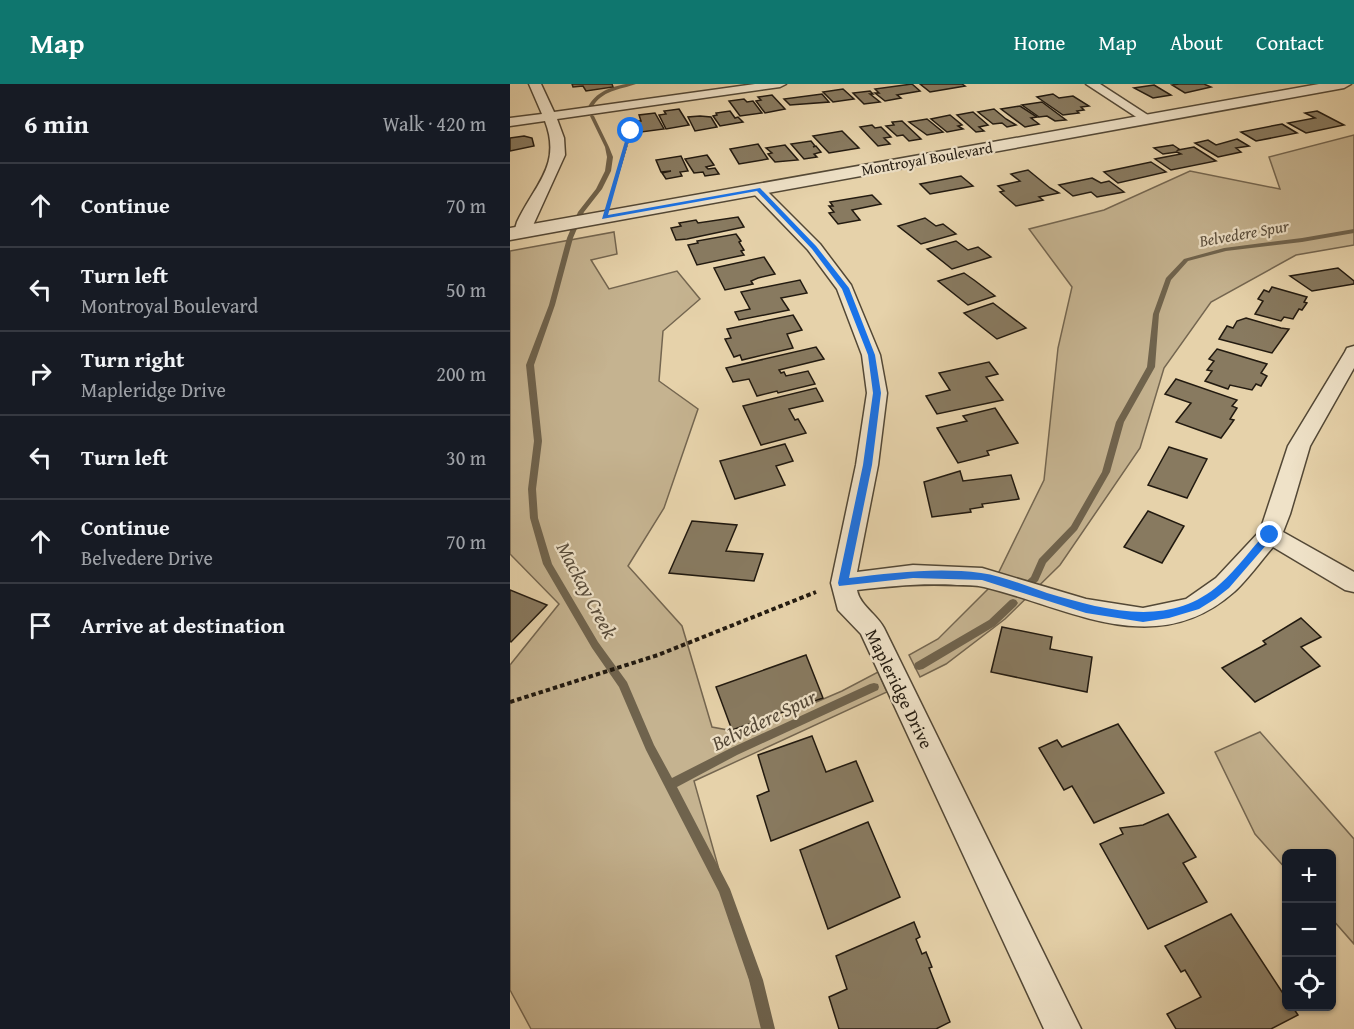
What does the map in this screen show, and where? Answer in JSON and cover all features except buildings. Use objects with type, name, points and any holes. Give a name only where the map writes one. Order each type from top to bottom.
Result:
[{"type":"street","points":[[516,233],[552,171],[559,148],[535,84]]},
{"type":"street","points":[[510,122],[780,84]]},
{"type":"street","points":[[1092,84],[1148,119]]},
{"type":"street","name":"Montroyal Boulevard","points":[[516,233],[1344,84]]},
{"type":"street","points":[[758,189],[814,247],[845,288],[871,355],[877,393],[867,465],[843,583],[913,574],[982,577],[1086,609],[1143,618],[1169,614],[1195,606],[1211,597],[1225,585],[1270,535],[1280,514],[1299,447],[1354,352]]},
{"type":"street","points":[[1270,535],[1354,583]]},
{"type":"street","name":"Mapleridge Drive","points":[[843,583],[847,603],[871,628],[1063,1029]]},
{"type":"path","points":[[600,218],[631,131],[624,107]]},
{"type":"path","points":[[510,702],[648,659],[706,637],[786,601],[843,583]]},
{"type":"shaded area","points":[[1354,135],[1354,245],[1296,255],[1211,302],[1164,368],[1140,448],[1060,565],[1005,619],[946,664],[920,677],[909,655],[938,639],[993,584],[1044,480],[1058,348],[1072,287],[1029,229],[1104,210],[1190,171],[1280,189],[1269,157]]},
{"type":"shaded area","points":[[614,232],[617,254],[591,260],[609,289],[677,271],[700,299],[663,331],[659,381],[698,409],[664,508],[628,566],[682,626],[712,727],[744,733],[842,691],[878,672],[887,692],[694,781],[764,1029],[531,1029],[510,990],[510,665],[559,604],[510,554],[510,251]]},
{"type":"shaded area","points":[[1260,732],[1354,839],[1354,944],[1336,924],[1336,849],[1282,849],[1282,864],[1255,834],[1215,752]]},
{"type":"waterway","name":"Mackay Creek","points":[[590,107],[603,93],[634,84]]},
{"type":"waterway","name":"Mackay Creek","points":[[592,116],[610,157],[608,171],[599,189],[581,212],[570,238],[552,305],[530,365],[538,441],[532,489],[534,518],[548,564],[595,645],[623,685],[650,747],[670,785]]},
{"type":"waterway","name":"Belvedere Spur","points":[[1027,585],[1035,579],[1042,561],[1074,528],[1106,472],[1120,422],[1151,367],[1156,314],[1168,279],[1186,260],[1226,249],[1354,231]]},
{"type":"waterway","name":"Belvedere Spur","points":[[919,666],[992,623],[1013,603]]},
{"type":"waterway","name":"Belvedere Spur","points":[[670,785],[733,752],[874,687]]},
{"type":"waterway","name":"Mackay Creek","points":[[670,785],[724,889],[756,980],[768,1029]]},
{"type":"route","points":[[631,131],[604,218],[758,189],[814,247],[845,288],[871,355],[877,393],[867,465],[843,583],[913,574],[982,577],[1086,609],[1143,618],[1169,614],[1195,606],[1211,597],[1225,585],[1270,535]]}]
